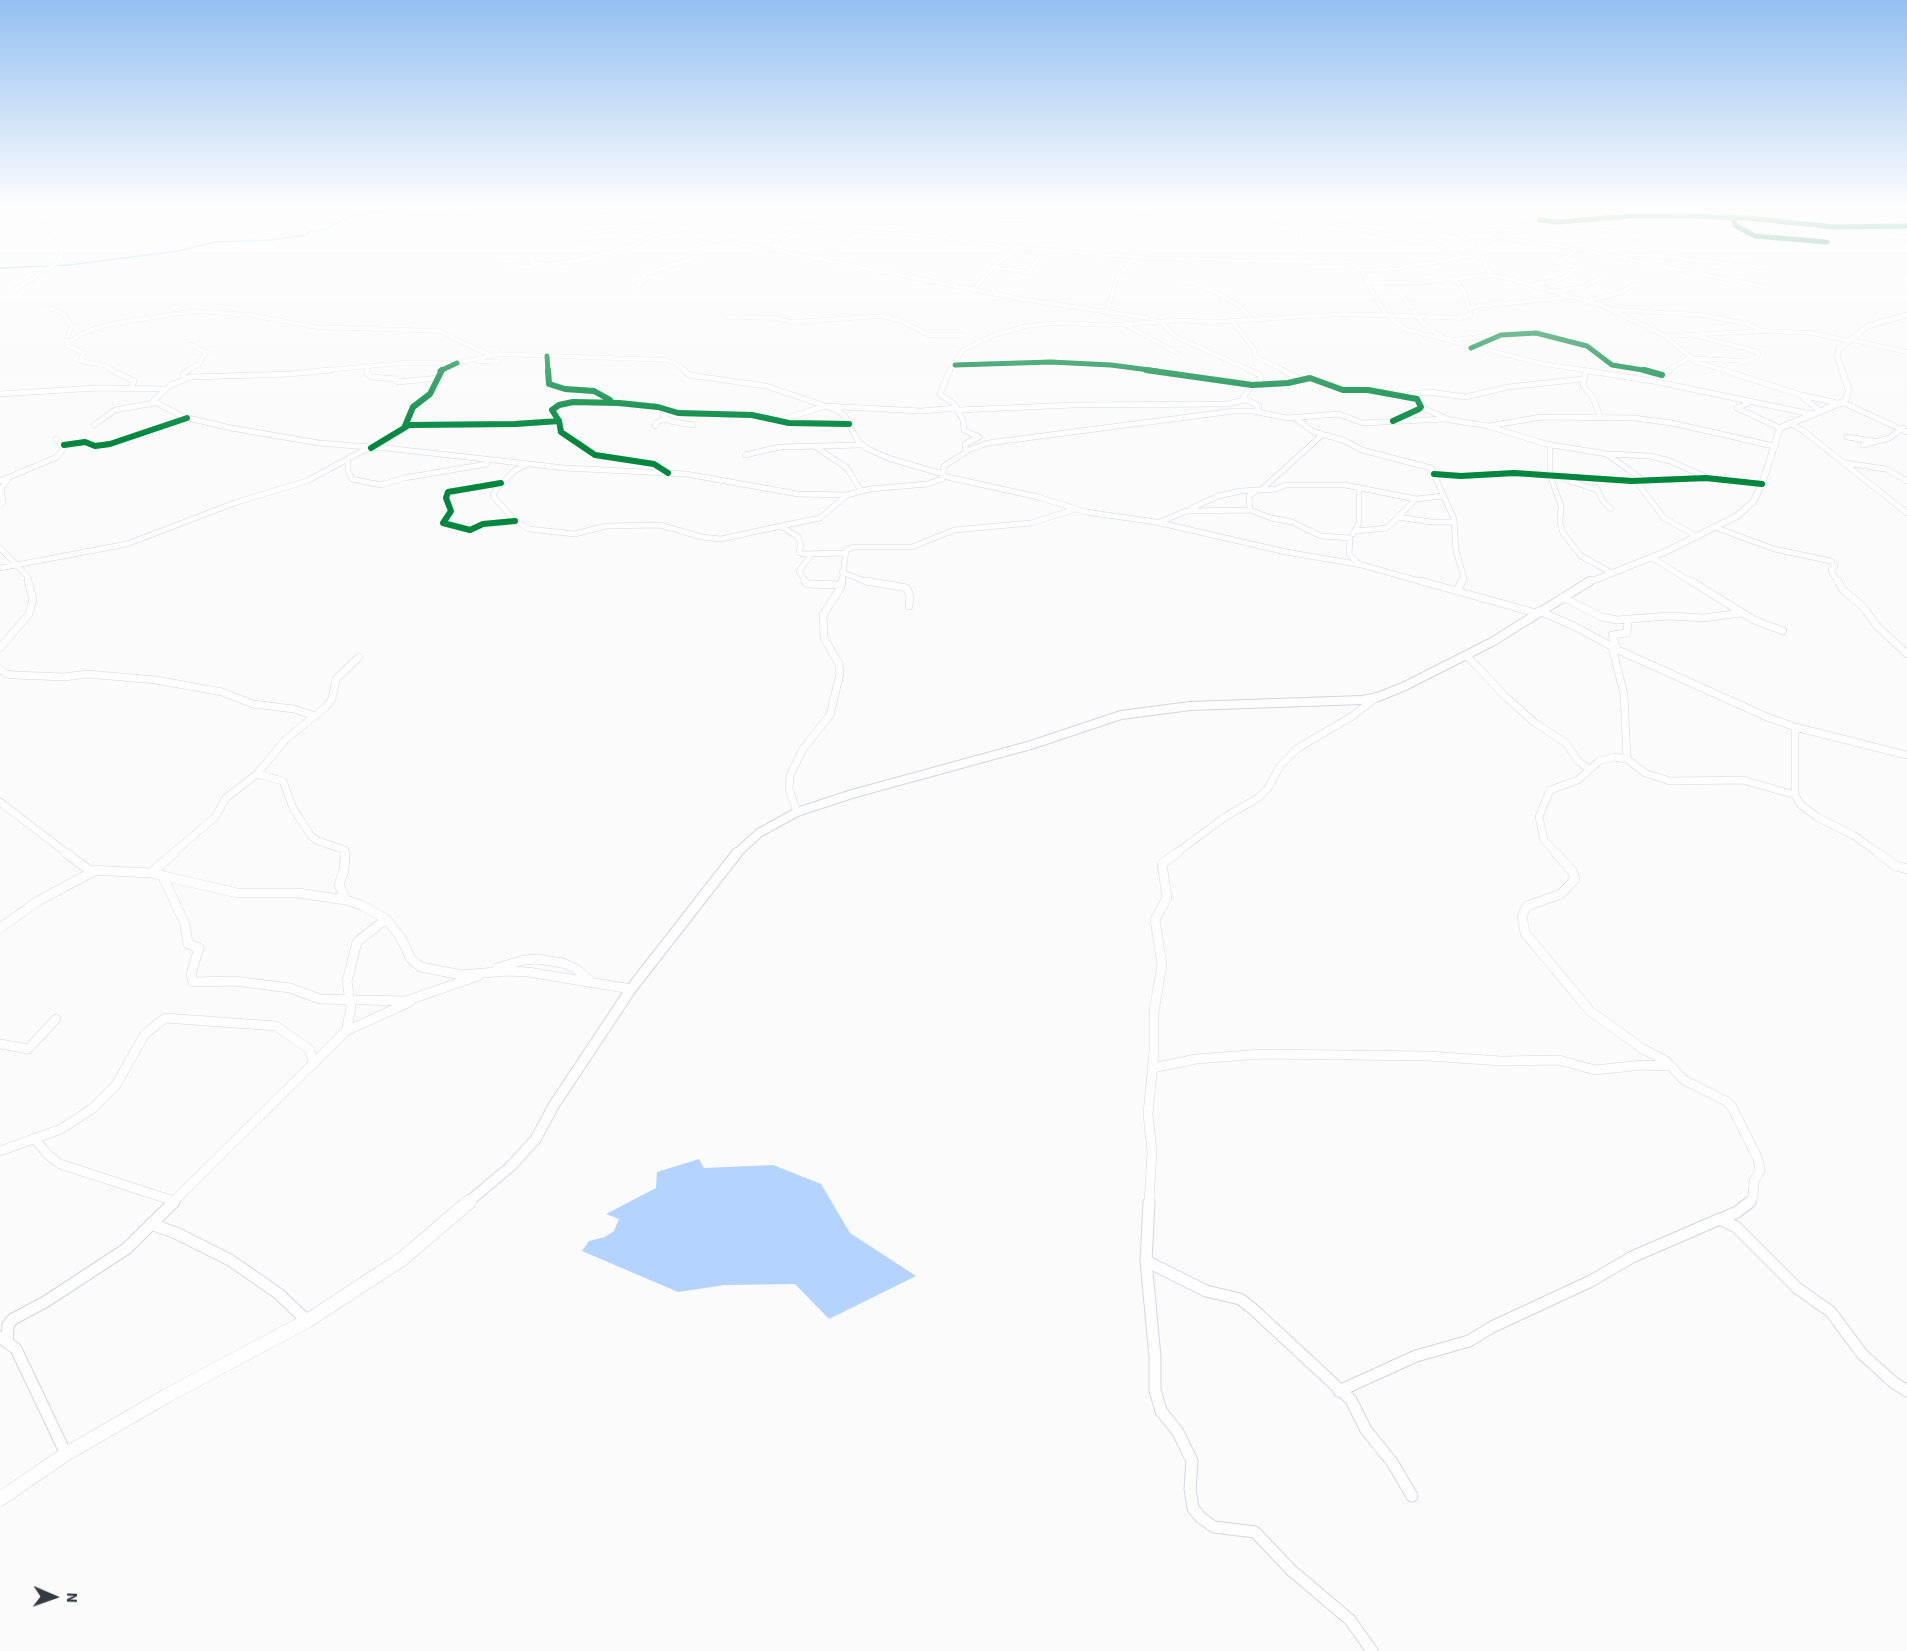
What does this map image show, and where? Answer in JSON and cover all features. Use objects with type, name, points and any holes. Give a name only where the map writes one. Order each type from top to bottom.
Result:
[{"type":"street","points":[[16,289],[25,283]]},
{"type":"street","points":[[638,286],[641,283]]},
{"type":"street","points":[[938,283],[1106,313],[1169,321]]},
{"type":"street","points":[[973,290],[979,283]]},
{"type":"street","points":[[1106,313],[1116,283]]},
{"type":"street","points":[[1191,283],[1214,291],[1239,306],[1252,319]]},
{"type":"street","points":[[1367,283],[1386,315],[1407,330],[1471,348],[1587,372],[1653,381],[1815,413]]},
{"type":"street","points":[[966,451],[965,444],[979,436],[964,430],[963,420],[957,409],[940,394],[945,378],[961,352],[981,341],[1027,326],[1056,323],[1124,324],[1338,314],[1465,317],[1470,315],[1469,309],[1464,291],[1457,283]]},
{"type":"street","points":[[1523,283],[1608,308],[1665,336],[1689,358],[1801,395],[1843,403],[1907,432]]},
{"type":"street","points":[[1530,285],[1543,283]]},
{"type":"street","points":[[1553,292],[1583,287],[1590,283]]},
{"type":"street","points":[[1746,283],[1761,286]]},
{"type":"street","points":[[1588,301],[1619,293],[1634,285]]},
{"type":"street","points":[[1400,293],[1424,324],[1445,339],[1536,333],[1575,341],[1587,346],[1602,359],[1616,366],[1634,367],[1662,375]]},
{"type":"street","points":[[1469,309],[1483,305],[1572,297]]},
{"type":"street","points":[[48,307],[62,314],[72,326],[66,340],[67,343]]},
{"type":"street","points":[[1608,308],[1648,313],[1701,315],[1748,324],[1762,331]]},
{"type":"street","points":[[67,343],[85,332],[110,324],[194,311],[250,315],[316,327],[438,331],[492,355],[610,356],[667,360],[677,364],[689,375],[766,386],[843,413],[861,445]]},
{"type":"street","points":[[1697,321],[1701,315]]},
{"type":"street","points":[[1372,1651],[1350,1620],[1291,1570],[1255,1532],[1214,1527],[1200,1517],[1194,1508],[1190,1489],[1192,1461],[1178,1432],[1161,1411],[1155,1390],[1155,1357],[1146,1261],[1152,1152],[1148,1114],[1153,1068],[1154,1011],[1162,965],[1155,920],[1167,898],[1163,878],[1164,862],[1225,817],[1258,798],[1268,788],[1280,766],[1298,748],[1351,717],[1378,697],[1467,656],[1586,583],[1717,528],[1753,502],[1784,425],[1843,403],[1849,391],[1837,352],[1868,326],[1907,315]]},
{"type":"street","points":[[728,317],[774,318],[792,322],[883,316],[901,321],[929,335],[964,335],[981,341]]},
{"type":"street","points":[[1231,320],[1254,348],[1256,356],[1300,379]]},
{"type":"street","points":[[1169,321],[1164,325],[1176,337],[1260,375],[1261,385]]},
{"type":"street","points":[[1124,324],[1177,353]]},
{"type":"street","points":[[1692,334],[1699,327]]},
{"type":"street","points":[[1665,336],[1762,331],[1812,333],[1907,352]]},
{"type":"street","points":[[1653,381],[1689,358],[1744,361],[1753,359],[1758,353],[1692,334]]},
{"type":"street","points":[[1471,348],[1501,335]]},
{"type":"street","points":[[67,343],[84,352],[80,361],[106,366],[114,373],[132,379],[132,389]]},
{"type":"street","points":[[185,378],[183,374],[199,364],[206,352],[189,344]]},
{"type":"street","points":[[154,403],[154,399],[166,389],[185,378],[281,374],[409,363],[457,363],[492,355]]},
{"type":"street","points":[[547,356],[549,384],[565,389],[594,391],[601,397],[619,403]]},
{"type":"street","points":[[470,361],[498,362]]},
{"type":"street","points":[[955,365],[1044,362],[1111,365],[1252,385],[1288,383],[1310,378],[1346,390],[1368,390],[1415,398],[1421,407],[1448,419]]},
{"type":"street","points":[[405,426],[413,407],[430,394],[443,369],[457,363]]},
{"type":"street","points":[[368,366],[367,373],[372,377],[396,379],[398,382],[438,378]]},
{"type":"street","points":[[1613,375],[1616,366]]},
{"type":"street","points":[[1587,372],[1583,379],[1583,386],[1592,396],[1600,416]]},
{"type":"street","points":[[1399,394],[1429,392],[1462,397],[1527,384],[1583,379]]},
{"type":"street","points":[[1245,400],[1243,396],[1252,385]]},
{"type":"street","points":[[0,394],[53,389],[166,389]]},
{"type":"street","points":[[1801,395],[1815,413]]},
{"type":"street","points":[[777,421],[825,406],[921,411],[1074,405],[1227,404],[1245,400],[1259,406],[1257,411]]},
{"type":"street","points":[[668,473],[653,464],[596,455],[561,432],[559,421],[552,410],[560,405],[584,402],[619,403],[658,407],[665,411],[752,415],[777,421],[849,424]]},
{"type":"street","points":[[1751,402],[1737,408],[1799,428],[1907,513]]},
{"type":"street","points":[[94,425],[113,411],[154,403],[187,418],[238,430],[279,434],[319,443],[497,462],[668,473],[794,494],[847,495],[861,491],[937,481],[943,475],[944,466],[966,451],[985,444],[1234,411],[1257,411],[1295,418],[1346,415],[1363,423],[1448,419],[1488,426],[1550,445],[1607,454],[1643,455],[1663,459],[1706,478]]},
{"type":"street","points":[[1227,404],[1234,411]]},
{"type":"street","points":[[1393,421],[1421,407]]},
{"type":"street","points":[[665,411],[663,415],[666,419]]},
{"type":"street","points":[[1488,426],[1538,417],[1600,416],[1672,423],[1774,446]]},
{"type":"street","points":[[56,439],[64,445],[85,442],[95,446],[110,444],[187,418]]},
{"type":"street","points":[[1295,418],[1311,431],[1346,441],[1365,451],[1428,466],[1434,474],[1454,522],[1456,551],[1464,578],[1457,591]]},
{"type":"street","points":[[655,426],[657,422],[666,419],[693,426]]},
{"type":"street","points":[[0,568],[127,544],[237,502],[308,481],[372,448],[405,426],[529,424],[559,421]]},
{"type":"street","points":[[1863,445],[1893,436],[1899,429],[1907,428]]},
{"type":"street","points":[[1250,510],[1250,496],[1322,435]]},
{"type":"street","points":[[1846,437],[1873,441]]},
{"type":"street","points":[[0,481],[54,458],[63,450],[64,445]]},
{"type":"street","points":[[744,455],[775,447],[861,445],[888,458],[943,475],[1038,497],[1076,509],[1156,522],[1286,552],[1362,565],[1538,612],[1574,626],[1615,648],[1738,705],[1795,727],[1907,755]]},
{"type":"street","points":[[1550,445],[1550,476],[1561,506],[1560,523],[1569,543],[1581,556],[1612,573]]},
{"type":"street","points":[[816,447],[848,468],[861,491]]},
{"type":"street","points":[[1607,454],[1644,481]]},
{"type":"street","points":[[610,459],[610,471]]},
{"type":"street","points":[[348,460],[348,471],[352,479],[381,486],[404,478],[497,462]]},
{"type":"street","points":[[1844,463],[1886,469],[1907,481]]},
{"type":"street","points":[[527,464],[514,471],[501,483],[493,496],[515,521],[540,532],[575,534],[613,525],[660,525],[702,537],[721,539],[820,518],[847,495]]},
{"type":"street","points":[[1434,474],[1557,476],[1636,481],[1706,478],[1762,484]]},
{"type":"street","points":[[1557,476],[1597,490]]},
{"type":"street","points":[[0,505],[3,502],[1,489],[9,477]]},
{"type":"street","points":[[1590,478],[1603,501],[1611,509]]},
{"type":"street","points":[[1636,481],[1664,518],[1698,537]]},
{"type":"street","points":[[501,483],[448,492],[446,498],[451,511],[443,523],[470,530],[483,524],[515,521]]},
{"type":"street","points":[[1156,522],[1173,518],[1218,496],[1276,489],[1286,485],[1342,485],[1416,500]]},
{"type":"street","points":[[1359,488],[1359,516],[1356,531],[1350,538],[1349,554],[1362,565]]},
{"type":"street","points":[[1356,531],[1387,528],[1416,500],[1423,497],[1443,496]]},
{"type":"street","points":[[781,526],[783,530],[792,532],[798,537],[801,545],[800,553],[811,555],[844,553],[854,547],[912,547],[960,528],[1031,524],[1076,509]]},
{"type":"street","points":[[1186,511],[1250,510],[1292,522],[1321,536],[1350,538]]},
{"type":"street","points":[[1398,517],[1431,522],[1454,522]]},
{"type":"street","points":[[1717,528],[1774,549],[1831,561],[1835,566],[1831,570],[1842,589],[1864,608],[1876,625],[1907,654]]},
{"type":"street","points":[[0,548],[18,565],[31,584],[32,608],[0,648]]},
{"type":"street","points":[[797,812],[789,789],[790,775],[803,749],[830,715],[840,674],[840,664],[824,638],[824,615],[841,585],[844,553]]},
{"type":"street","points":[[811,555],[799,571],[807,584],[841,585]]},
{"type":"street","points":[[1651,557],[1741,613],[1783,631]]},
{"type":"street","points":[[842,572],[870,583],[908,588],[909,606]]},
{"type":"street","points":[[1562,597],[1602,617],[1628,620],[1669,616],[1704,618],[1741,613]]},
{"type":"street","points":[[1627,759],[1624,694],[1612,636],[1628,632],[1628,620]]},
{"type":"street","points":[[1467,656],[1506,697],[1535,723],[1566,744],[1578,761],[1589,769]]},
{"type":"street","points":[[152,873],[214,817],[226,798],[257,774],[284,741],[331,701],[336,679],[359,657]]},
{"type":"street","points":[[0,669],[6,674],[15,675],[64,677],[85,674],[153,680],[222,692],[253,704],[294,710],[315,716]]},
{"type":"street","points":[[0,1499],[66,1455],[168,1395],[307,1320],[402,1259],[510,1167],[535,1140],[554,1105],[631,989],[746,843],[759,833],[797,812],[852,794],[1032,745],[1121,716],[1190,706],[1328,702],[1378,697]]},
{"type":"street","points":[[1795,727],[1795,795],[1806,810],[1853,836],[1896,866],[1907,869]]},
{"type":"street","points":[[1339,1391],[1416,1356],[1469,1341],[1491,1327],[1591,1281],[1632,1257],[1675,1240],[1697,1227],[1737,1212],[1751,1201],[1753,1185],[1760,1171],[1758,1160],[1732,1107],[1726,1101],[1684,1080],[1670,1066],[1583,1006],[1528,939],[1523,927],[1522,916],[1530,903],[1556,897],[1572,885],[1575,879],[1572,871],[1544,840],[1539,817],[1550,790],[1578,780],[1599,761],[1607,758],[1627,759],[1646,773],[1670,781],[1743,780],[1795,795]]},
{"type":"street","points":[[257,774],[283,781],[293,808],[311,836],[318,841],[345,850],[344,870],[339,885],[346,900]]},
{"type":"street","points":[[2,806],[38,829],[80,864],[96,870],[152,873],[228,892],[298,893],[346,900],[362,905],[386,919],[401,938],[411,959],[421,966],[462,975],[507,971],[590,981],[631,989]]},
{"type":"street","points":[[0,928],[38,901],[96,870]]},
{"type":"street","points":[[162,875],[186,924],[188,944],[199,948],[191,974],[192,981],[201,983],[234,981],[292,989],[316,998],[413,1000]]},
{"type":"street","points":[[346,1031],[350,1020],[347,981],[357,942],[386,919]]},
{"type":"street","points":[[66,1455],[52,1421],[16,1349],[4,1340],[7,1328],[13,1319],[120,1254],[346,1031],[413,1000],[524,960],[537,959],[562,963],[576,969],[590,981]]},
{"type":"street","points":[[0,1151],[61,1129],[99,1102],[116,1085],[145,1034],[165,1018],[276,1026],[309,1049],[314,1064]]},
{"type":"street","points":[[0,1044],[29,1049],[56,1019]]},
{"type":"street","points":[[1153,1068],[1196,1059],[1262,1054],[1428,1056],[1501,1062],[1559,1060],[1594,1070],[1642,1065],[1670,1066]]},
{"type":"street","points":[[34,1138],[48,1155],[60,1164],[174,1201]]},
{"type":"street","points":[[1721,1219],[1736,1227],[1797,1288],[1831,1312],[1862,1354],[1893,1382],[1907,1391]]},
{"type":"street","points":[[151,1224],[176,1233],[230,1260],[279,1294],[307,1320]]},
{"type":"street","points":[[1146,1261],[1206,1291],[1244,1301],[1351,1400],[1366,1430],[1392,1462],[1412,1496]]},
{"type":"water","points":[[699,1159],[704,1168],[773,1165],[821,1184],[850,1233],[916,1276],[829,1319],[795,1284],[725,1285],[678,1292],[582,1251],[589,1241],[605,1237],[614,1231],[619,1219],[606,1214],[656,1188],[657,1172]]},
{"type":"cycle path","points":[[1471,348],[1501,335],[1536,333],[1587,346],[1612,365],[1633,367],[1662,375]]},
{"type":"cycle path","points":[[547,356],[549,384],[565,389],[594,391],[610,400]]},
{"type":"cycle path","points":[[955,365],[1051,362],[1111,365],[1252,385],[1288,383],[1310,378],[1343,390],[1368,390],[1417,399],[1421,407],[1419,409],[1393,421]]},
{"type":"cycle path","points":[[405,426],[413,407],[430,394],[437,384],[440,371],[457,363]]},
{"type":"cycle path","points":[[668,473],[654,464],[595,455],[561,432],[559,421],[552,410],[559,405],[573,402],[619,403],[658,407],[678,413],[752,415],[789,423],[849,424]]},
{"type":"cycle path","points":[[64,445],[85,442],[95,446],[110,444],[187,418]]},
{"type":"cycle path","points":[[371,448],[409,425],[515,424],[559,421]]},
{"type":"cycle path","points":[[1434,474],[1461,476],[1514,473],[1632,481],[1706,478],[1762,484]]},
{"type":"cycle path","points":[[501,483],[448,492],[446,498],[451,511],[443,523],[470,530],[483,524],[515,521]]}]
